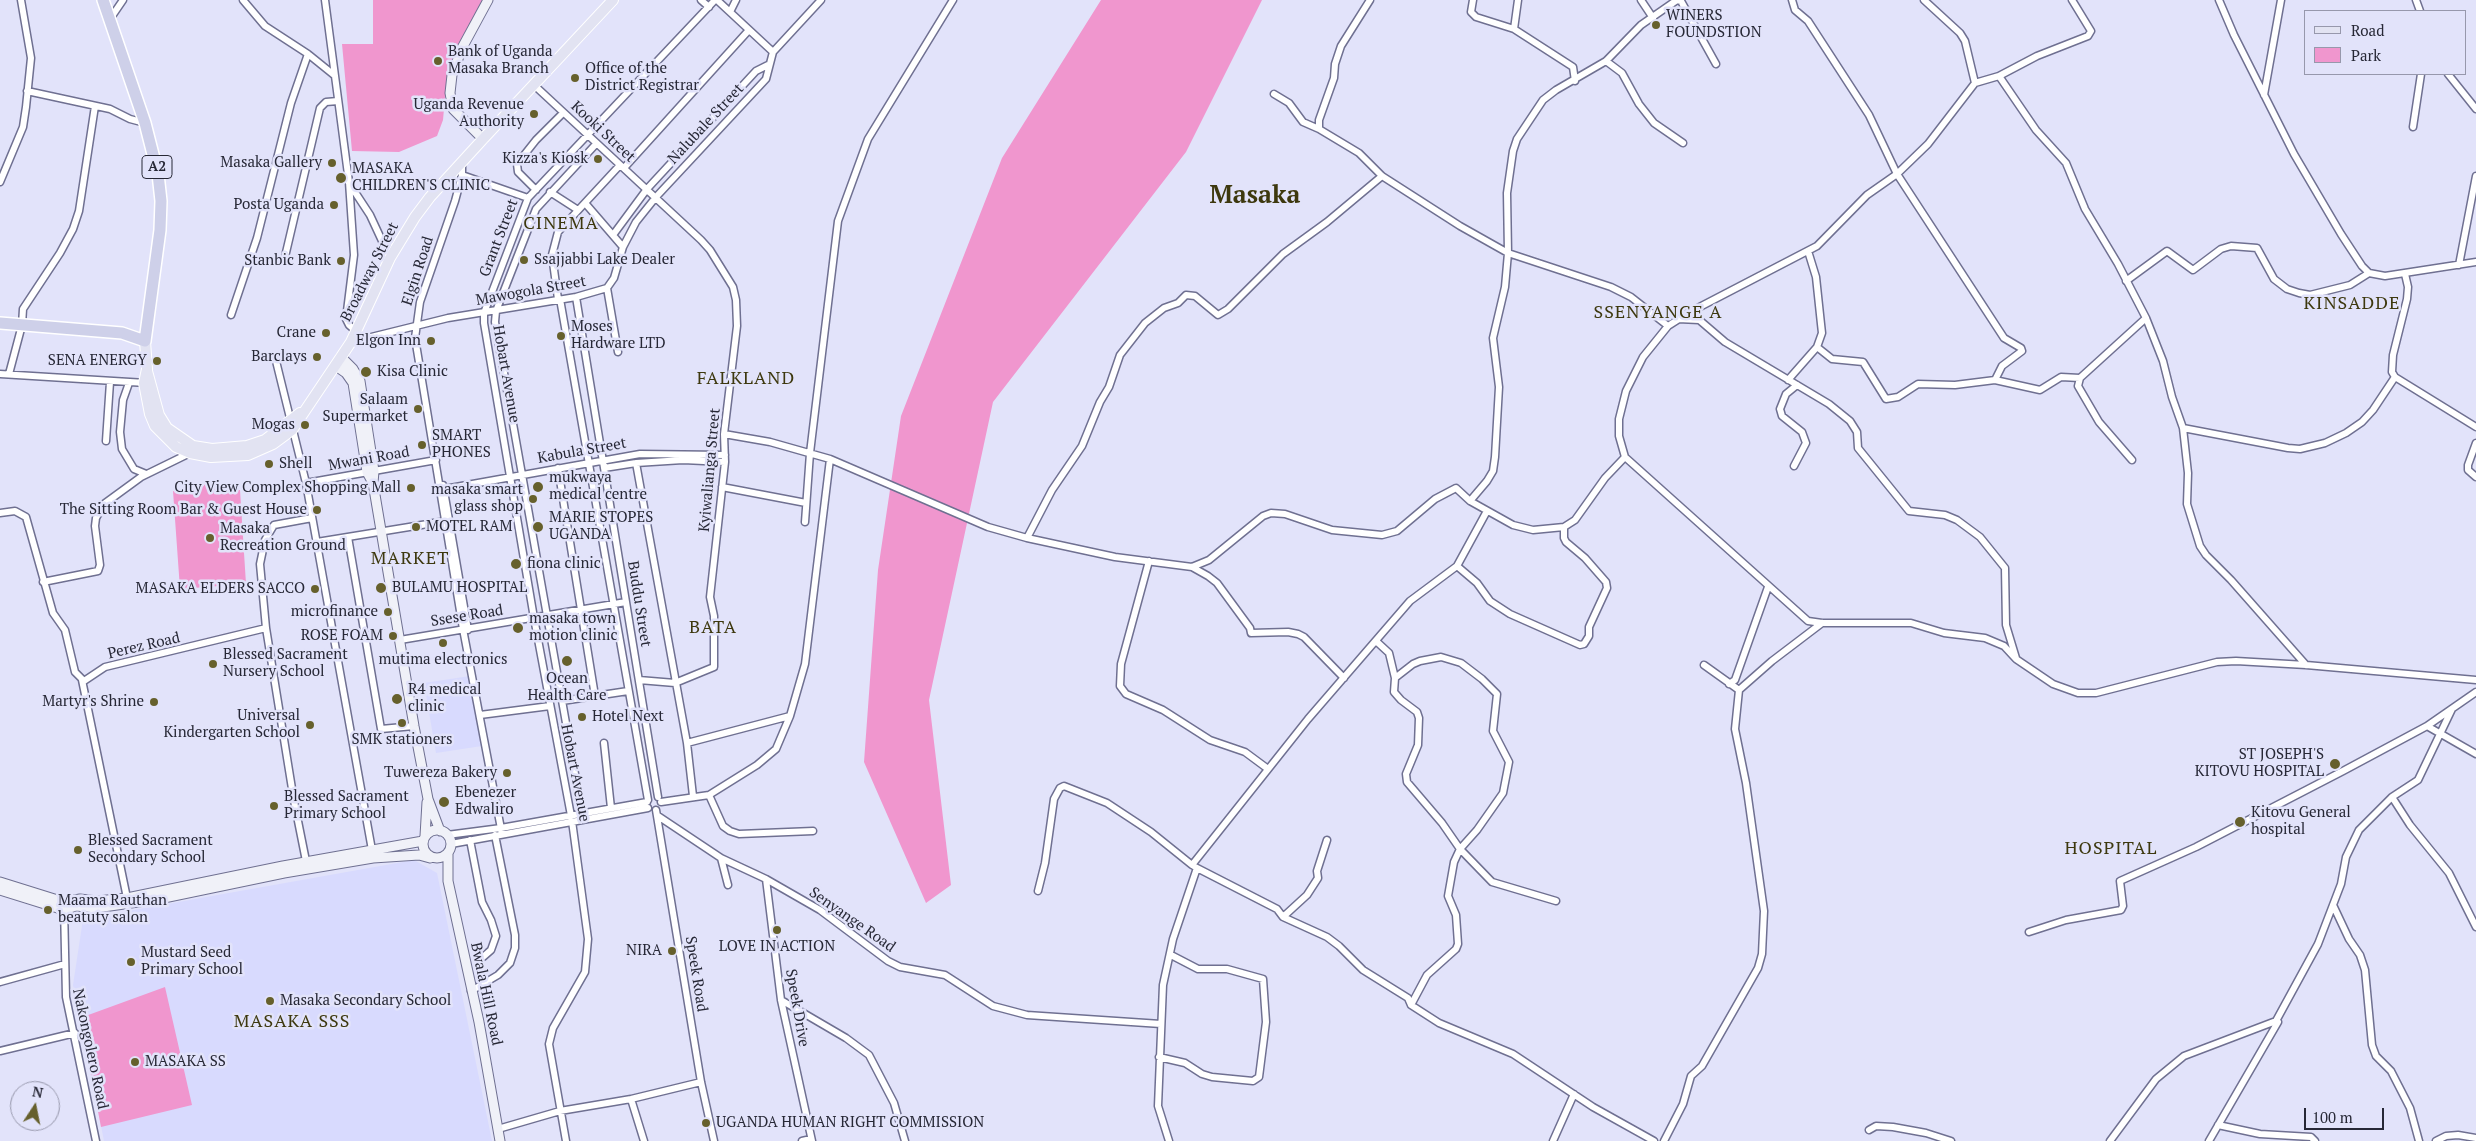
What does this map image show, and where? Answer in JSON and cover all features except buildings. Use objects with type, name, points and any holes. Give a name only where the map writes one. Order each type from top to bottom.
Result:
[{"type":"highway","name":"A2","points":[[102,0],[145,123],[158,174],[161,201],[160,230],[145,341]]},
{"type":"highway","points":[[0,323],[122,333],[145,341]]},
{"type":"highway","points":[[122,333],[146,326]]},
{"type":"main road","name":"Broadway Street","points":[[145,341],[150,414],[155,426],[176,447],[192,450],[211,458],[273,444],[305,410],[339,362],[351,342],[390,258],[415,217],[462,162],[613,0]]},
{"type":"street","points":[[0,182],[23,127],[30,45],[21,0]]},
{"type":"street","points":[[110,19],[122,0]]},
{"type":"street","points":[[243,0],[265,26],[308,54],[334,75]]},
{"type":"street","points":[[324,0],[348,182],[354,255],[346,319],[349,325],[356,331]]},
{"type":"street","points":[[483,139],[453,109],[450,93],[452,75],[462,48],[488,0]]},
{"type":"street","points":[[701,0],[709,7]]},
{"type":"street","points":[[716,0],[772,52]]},
{"type":"street","name":"Grant Street","points":[[484,313],[527,201],[716,0]]},
{"type":"street","points":[[730,12],[736,0]]},
{"type":"street","name":"Nalubale Street","points":[[656,197],[766,79],[772,52],[821,0]]},
{"type":"street","points":[[805,522],[810,453],[834,242],[844,199],[868,139],[953,0]]},
{"type":"street","points":[[1319,129],[1319,120],[1334,78],[1335,64],[1341,46],[1370,0]]},
{"type":"street","points":[[1473,0],[1471,12],[1476,16],[1514,29],[1573,67],[1575,80]]},
{"type":"street","points":[[1514,29],[1518,0]]},
{"type":"street","points":[[1641,0],[1653,18]]},
{"type":"street","points":[[1470,501],[1488,481],[1493,471],[1495,457],[1499,424],[1499,380],[1493,338],[1505,287],[1508,253],[1507,193],[1513,151],[1517,139],[1543,100],[1556,90],[1606,61],[1641,25],[1677,0],[1681,2],[1716,64]]},
{"type":"street","points":[[1792,0],[1795,10],[1808,21],[1869,116],[1897,174],[2004,338],[2021,348],[2022,351],[2002,366],[1995,380]]},
{"type":"street","points":[[1924,0],[1960,33],[1965,42],[1975,83]]},
{"type":"street","points":[[2072,0],[2088,26],[2090,34],[2037,56],[1999,76],[1975,83],[1928,144],[1897,174],[1867,195],[1840,225],[1808,251],[1690,312],[1668,326],[1643,357],[1626,391],[1619,419],[1619,436],[1625,457],[1808,621],[1822,623],[1911,623],[1944,633],[1985,638],[2004,646],[2016,659],[2053,684],[2086,694],[2217,662],[2306,664],[2476,680]]},
{"type":"street","points":[[2219,0],[2234,35],[2294,154],[2341,234],[2369,274]]},
{"type":"street","points":[[2264,95],[2281,0]]},
{"type":"street","points":[[648,803],[552,255],[558,232],[749,30]]},
{"type":"street","points":[[231,315],[257,238],[291,104],[308,54]]},
{"type":"street","points":[[1606,61],[1622,73],[1639,104],[1654,123],[1683,142]]},
{"type":"street","name":"Nalubale Street","points":[[613,235],[647,189],[756,71],[768,65]]},
{"type":"street","points":[[2413,127],[2421,75]]},
{"type":"street","points":[[2449,75],[2476,109]]},
{"type":"street","points":[[1999,76],[2036,130],[2066,163],[2085,208],[2146,318],[2163,361],[2172,397],[2183,428],[2188,473],[2187,504],[2200,546],[2206,555],[2231,580],[2306,664]]},
{"type":"street","name":"Kooki Street","points":[[534,85],[596,144],[656,197]]},
{"type":"street","points":[[27,91],[110,108],[130,119],[145,123]]},
{"type":"street","points":[[1274,94],[1289,103],[1303,122],[1319,129],[1359,153],[1382,176],[1454,222],[1508,253],[1610,287],[1631,297],[1668,326]]},
{"type":"street","points":[[284,260],[320,108],[326,102],[338,101]]},
{"type":"street","points":[[9,374],[22,325],[23,309],[60,253],[79,211],[95,106]]},
{"type":"street","points":[[536,190],[518,172],[517,164],[536,140],[564,112]]},
{"type":"street","name":"Grant Street","points":[[496,311],[536,209],[596,144]]},
{"type":"street","name":"Elgin Road","points":[[462,162],[462,175],[420,302],[416,338],[500,832],[515,935],[515,948],[510,963],[498,975],[471,991]]},
{"type":"street","points":[[462,175],[527,201],[536,209]]},
{"type":"street","points":[[1027,538],[1052,490],[1082,446],[1100,402],[1109,387],[1120,355],[1145,323],[1164,308],[1178,303],[1186,295],[1196,296],[1218,315],[1228,310],[1282,254],[1327,222],[1382,176]]},
{"type":"street","points":[[2459,265],[2476,176]]},
{"type":"street","points":[[348,182],[370,215],[390,258]]},
{"type":"street","points":[[550,192],[578,210]]},
{"type":"street","name":"Mawogola Street","points":[[351,342],[484,313],[576,297],[607,288],[614,278],[624,247],[636,222],[656,197]]},
{"type":"street","name":"Kyiwalianga Street","points":[[639,680],[676,683],[714,667],[714,616],[710,597],[725,458],[724,434],[738,313],[733,287],[710,250],[656,197]]},
{"type":"street","points":[[586,202],[624,247]]},
{"type":"street","points":[[2126,281],[2167,251],[2193,270],[2221,249],[2231,246],[2257,248],[2274,279],[2287,289],[2310,295],[2350,285],[2369,274],[2386,276],[2405,274],[2476,262]]},
{"type":"street","points":[[1788,380],[1817,347],[1822,333],[1816,277],[1808,251]]},
{"type":"street","points":[[2405,274],[2408,286],[2407,299],[2391,366],[2395,377],[2476,427]]},
{"type":"street","points":[[607,288],[618,352]]},
{"type":"street","name":"Buddu Street","points":[[576,297],[660,799]]},
{"type":"street","name":"Hobart Avenue","points":[[496,311],[496,331],[583,816]]},
{"type":"street","points":[[1690,312],[1739,351],[1828,404],[1854,426],[1858,432],[1858,448],[1903,506],[1914,512],[1945,515],[1957,520],[1969,531],[1974,530],[2005,568],[2006,625],[2016,659]]},
{"type":"street","name":"Hobart Avenue","points":[[484,313],[484,323],[534,618],[572,818],[588,939],[585,972],[550,1036],[553,1077],[566,1141]]},
{"type":"street","points":[[2132,460],[2099,422],[2078,386],[2080,378],[2146,318]]},
{"type":"street","points":[[1678,319],[1699,320]]},
{"type":"street","points":[[1817,347],[1832,359],[1863,362],[1886,399],[1898,397],[1918,384],[1955,385],[1995,380],[2040,390],[2061,377],[2080,378]]},
{"type":"street","points":[[276,361],[306,483],[372,850]]},
{"type":"street","points":[[339,362],[353,369],[360,381],[370,471],[428,799],[443,833],[451,844]]},
{"type":"street","points":[[0,374],[147,383]]},
{"type":"street","points":[[2183,428],[2288,448],[2317,445],[2346,433],[2362,422],[2373,410],[2395,377]]},
{"type":"street","points":[[106,441],[110,382]]},
{"type":"street","points":[[129,383],[123,400],[120,432],[122,449],[134,469],[146,474]]},
{"type":"street","points":[[1794,466],[1806,443],[1802,432],[1782,416],[1780,409],[1786,394],[1797,385]]},
{"type":"street","points":[[724,434],[770,442],[830,459],[988,527],[1027,538],[1115,557],[1192,567],[1217,583],[1250,628],[1251,633],[1288,632],[1298,634],[1304,637],[1344,678]]},
{"type":"street","points":[[2476,443],[2468,466],[2468,470],[2476,477]]},
{"type":"street","points":[[43,582],[98,571],[100,565],[95,526],[99,510],[104,504],[146,474],[192,450]]},
{"type":"street","name":"Kabula Street","points":[[442,489],[589,462],[647,454],[725,458]]},
{"type":"street","points":[[1192,567],[1210,560],[1263,516],[1271,513],[1286,514],[1332,530],[1382,535],[1397,530],[1435,499],[1456,488],[1470,501],[1513,525],[1533,530],[1564,527],[1575,520],[1605,478],[1625,457]]},
{"type":"street","points":[[604,468],[636,463],[725,458]]},
{"type":"street","points":[[451,844],[500,832],[648,803],[653,796],[660,799],[709,795],[757,765],[776,748],[790,716],[805,664],[830,459]]},
{"type":"street","name":"Mwani Road","points":[[306,483],[436,460]]},
{"type":"street","points":[[636,463],[687,742],[693,796]]},
{"type":"street","points":[[558,468],[595,696]]},
{"type":"street","points":[[722,488],[806,503]]},
{"type":"street","name":"Elgin Road","points":[[442,489],[466,629]]},
{"type":"street","points":[[1169,1141],[1158,1106],[1163,985],[1171,955],[1173,938],[1195,866],[1268,769],[1410,601],[1457,566],[1487,510]]},
{"type":"street","points":[[0,513],[15,511],[26,518],[53,613],[65,630],[75,672],[82,680],[127,898]]},
{"type":"street","points":[[306,866],[266,628],[260,564],[265,540],[274,525],[312,518]]},
{"type":"street","points":[[317,542],[446,521]]},
{"type":"street","points":[[1457,566],[1477,583],[1490,601],[1510,614],[1580,645],[1584,644],[1589,636],[1589,627],[1607,588],[1606,582],[1585,558],[1566,542],[1564,527]]},
{"type":"street","points":[[348,537],[381,729],[414,726]]},
{"type":"street","points":[[1149,561],[1125,646],[1120,670],[1120,686],[1126,694],[1163,710],[1210,740],[1245,752],[1268,769]]},
{"type":"street","points":[[1730,684],[1735,680],[1768,587]]},
{"type":"street","name":"Ssese Road","points":[[400,640],[626,602]]},
{"type":"street","points":[[1664,1141],[1683,1104],[1691,1076],[1702,1066],[1707,1058],[1758,968],[1762,954],[1764,911],[1746,783],[1735,729],[1739,690],[1772,661],[1822,623]]},
{"type":"street","name":"Perez Road","points":[[82,680],[87,680],[105,667],[266,628]]},
{"type":"street","points":[[1376,641],[1389,653],[1396,678],[1394,692],[1417,712],[1419,718],[1418,744],[1406,774],[1407,782],[1442,823],[1460,849],[1492,882],[1556,901]]},
{"type":"street","points":[[1396,678],[1413,664],[1434,658],[1449,659],[1461,663],[1482,679],[1497,694],[1492,729],[1508,757],[1505,789],[1477,830],[1460,849],[1453,869],[1448,896],[1456,915],[1458,944],[1454,952],[1422,981],[1411,1005]]},
{"type":"street","points":[[1704,665],[1739,690]]},
{"type":"street","points":[[562,701],[628,691]]},
{"type":"street","points":[[2029,932],[2066,920],[2121,910],[2123,906],[2120,881],[2196,847],[2427,726],[2476,692]]},
{"type":"street","points":[[480,715],[550,706]]},
{"type":"street","points":[[2209,1141],[2278,1022],[2276,1021],[2318,944],[2341,884],[2346,857],[2360,830],[2392,798],[2418,780],[2452,709]]},
{"type":"street","points":[[687,742],[790,716]]},
{"type":"street","points":[[2427,726],[2476,754]]},
{"type":"street","points":[[604,743],[611,808]]},
{"type":"street","points":[[1038,891],[1045,863],[1054,799],[1060,788],[1064,786],[1107,803],[1151,832],[1195,866],[1277,909],[1283,917],[1339,946],[1363,970],[1408,998],[1411,1005],[1439,1023],[1512,1054],[1574,1094],[1654,1141]]},
{"type":"street","points":[[709,795],[723,826],[730,831],[739,834],[813,831]]},
{"type":"street","points":[[2392,798],[2410,825],[2449,872],[2476,927]]},
{"type":"street","points":[[428,799],[423,850],[433,858],[448,881]]},
{"type":"street","points":[[657,813],[660,807],[660,799]]},
{"type":"street","points":[[583,816],[611,808],[648,803]]},
{"type":"street","name":"Senyange Road","points":[[648,803],[657,813],[721,858],[766,879],[820,910],[888,961],[900,967],[945,975],[993,1006],[1005,1011],[1027,1015],[1161,1024]]},
{"type":"street","name":"Speek Road","points":[[657,813],[701,1082],[714,1141]]},
{"type":"street","points":[[0,890],[64,906],[96,908],[159,899],[424,839],[432,831],[443,833],[500,832]]},
{"type":"street","points":[[470,840],[482,902],[496,936],[491,950],[482,957]]},
{"type":"street","points":[[1283,917],[1307,895],[1318,878],[1317,871],[1327,840]]},
{"type":"street","points":[[0,882],[64,906],[80,899],[97,901],[127,898],[306,866],[419,855],[433,858],[448,853],[451,844]]},
{"type":"street","name":"Bwala Hill Road","points":[[448,853],[448,881],[500,1141]]},
{"type":"street","points":[[721,858],[728,884]]},
{"type":"street","name":"Speek Drive","points":[[766,879],[781,1000],[812,1140]]},
{"type":"street","points":[[2333,905],[2348,939],[2360,955],[2365,970],[2372,1045],[2376,1056],[2390,1071],[2410,1108],[2419,1141]]},
{"type":"street","name":"Nakongolero Road","points":[[64,906],[66,997],[96,1141]]},
{"type":"street","points":[[1159,1057],[1185,1063],[1202,1074],[1212,1077],[1253,1081],[1258,1078],[1266,1022],[1263,979],[1227,970],[1198,969],[1171,955]]},
{"type":"street","points":[[0,982],[65,964]]},
{"type":"street","points":[[781,1000],[846,1038],[869,1055],[894,1102],[905,1141]]},
{"type":"street","points":[[2110,1141],[2156,1079],[2184,1056],[2276,1021]]},
{"type":"street","points":[[0,1051],[75,1033]]},
{"type":"street","points":[[498,1129],[560,1111],[631,1099],[701,1082]]},
{"type":"street","points":[[1552,1141],[1574,1094]]},
{"type":"street","points":[[631,1099],[644,1141]]},
{"type":"street","points":[[2218,1125],[2260,1134],[2306,1136],[2311,1137],[2314,1141]]},
{"type":"street","points":[[1869,1130],[1876,1126],[1893,1127],[1926,1133],[1951,1141]]},
{"type":"street","points":[[2436,1141],[2446,1136],[2458,1135],[2476,1138]]},
{"type":"street","points":[[802,1141],[812,1140]]},
{"type":"shaded area","points":[[470,676],[482,746],[436,753],[424,683]]},
{"type":"shaded area","name":"Masaka Secondary School","points":[[414,860],[437,873],[492,1141],[104,1141],[73,985],[83,919]]},
{"type":"green space","points":[[373,0],[488,0],[447,75],[443,120],[437,136],[399,152],[352,151],[342,44],[373,44]]},
{"type":"green space","points":[[1101,0],[1262,0],[1186,152],[993,402],[929,700],[951,885],[926,903],[864,762],[878,570],[901,416],[1002,158]]},
{"type":"green space","name":"Masaka Recreation Ground","points":[[218,484],[219,491],[240,490],[246,584],[180,589],[173,491],[197,490],[197,485]]},
{"type":"green space","name":"MASAKA SS","points":[[165,987],[192,1105],[101,1127],[80,1018]]},
{"type":"place","name":"WINERS FOUNDSTION","points":[[1656,25]]},
{"type":"place","name":"Bank of Uganda Masaka Branch","points":[[438,61]]},
{"type":"place","name":"Office of the District Registrar","points":[[575,78]]},
{"type":"place","name":"Uganda Revenue Authority","points":[[534,114]]},
{"type":"place","name":"Kizza's Kiosk","points":[[598,159]]},
{"type":"place","name":"Masaka Gallery","points":[[332,163]]},
{"type":"place","name":"MASAKA CHILDREN'S CLINIC","points":[[341,178]]},
{"type":"place","name":"Posta Uganda","points":[[334,205]]},
{"type":"place","name":"Ssajjabbi Lake Dealer","points":[[524,260]]},
{"type":"place","name":"Stanbic Bank","points":[[341,261]]},
{"type":"place","name":"Crane","points":[[326,333]]},
{"type":"place","name":"Moses Hardware LTD","points":[[561,336]]},
{"type":"place","name":"Elgon Inn","points":[[431,341]]},
{"type":"place","name":"Barclays","points":[[317,357]]},
{"type":"place","name":"SENA ENERGY","points":[[157,361]]},
{"type":"place","name":"Kisa Clinic","points":[[366,372]]},
{"type":"place","name":"Salaam Supermarket","points":[[418,409]]},
{"type":"place","name":"Mogas","points":[[305,425]]},
{"type":"place","name":"SMART PHONES","points":[[422,445]]},
{"type":"place","name":"Shell","points":[[269,464]]},
{"type":"place","name":"mukwaya medical centre","points":[[538,487]]},
{"type":"place","name":"City View Complex Shopping Mall","points":[[411,488]]},
{"type":"place","name":"masaka smart glass shop","points":[[533,499]]},
{"type":"place","name":"The Sitting Room Bar & Guest House","points":[[317,510]]},
{"type":"place","name":"MOTEL RAM","points":[[416,527]]},
{"type":"place","name":"MARIE STOPES UGANDA","points":[[538,527]]},
{"type":"place","name":"Masaka Recreation Ground","points":[[210,538]]},
{"type":"place","name":"fiona clinic","points":[[516,564]]},
{"type":"place","name":"BULAMU HOSPITAL","points":[[381,588]]},
{"type":"place","name":"MASAKA ELDERS SACCO","points":[[315,589]]},
{"type":"place","name":"microfinance","points":[[388,612]]},
{"type":"place","name":"masaka town motion clinic","points":[[518,628]]},
{"type":"place","name":"ROSE FOAM","points":[[393,636]]},
{"type":"place","name":"mutima electronics","points":[[443,643]]},
{"type":"place","name":"Ocean Health Care","points":[[567,661]]},
{"type":"place","name":"Blessed Sacrament Nursery School","points":[[213,664]]},
{"type":"place","name":"R4 medical clinic","points":[[397,699]]},
{"type":"place","name":"Martyr's Shrine","points":[[154,702]]},
{"type":"place","name":"Hotel Next","points":[[582,717]]},
{"type":"place","name":"SMK stationers","points":[[402,723]]},
{"type":"place","name":"Universal Kindergarten School","points":[[310,725]]},
{"type":"place","name":"ST JOSEPH'S KITOVU HOSPITAL","points":[[2335,764]]},
{"type":"place","name":"Tuwereza Bakery","points":[[507,773]]},
{"type":"place","name":"Ebenezer Edwaliro","points":[[444,802]]},
{"type":"place","name":"Blessed Sacrament Primary School","points":[[274,806]]},
{"type":"place","name":"Kitovu General hospital","points":[[2240,822]]},
{"type":"place","name":"Blessed Sacrament Secondary School","points":[[78,850]]},
{"type":"place","name":"Maama Rauthan beatuty salon","points":[[48,910]]},
{"type":"place","name":"LOVE IN ACTION","points":[[777,930]]},
{"type":"place","name":"NIRA","points":[[672,951]]},
{"type":"place","name":"Mustard Seed Primary School","points":[[131,962]]},
{"type":"place","name":"Masaka Secondary School","points":[[270,1001]]},
{"type":"place","name":"MASAKA SS","points":[[135,1062]]},
{"type":"place","name":"UGANDA HUMAN RIGHT COMMISSION","points":[[706,1123]]},
{"type":"district","name":"Masaka","points":[[1255,196]]},
{"type":"district","name":"CINEMA","points":[[561,224]]},
{"type":"district","name":"KINSADDE","points":[[2352,304]]},
{"type":"district","name":"SSENYANGE A","points":[[1658,313]]},
{"type":"district","name":"FALKLAND","points":[[746,379]]},
{"type":"district","name":"MARKET","points":[[410,559]]},
{"type":"district","name":"BATA","points":[[713,628]]},
{"type":"district","name":"HOSPITAL","points":[[2111,849]]},
{"type":"district","name":"MASAKA SSS","points":[[292,1022]]}]
